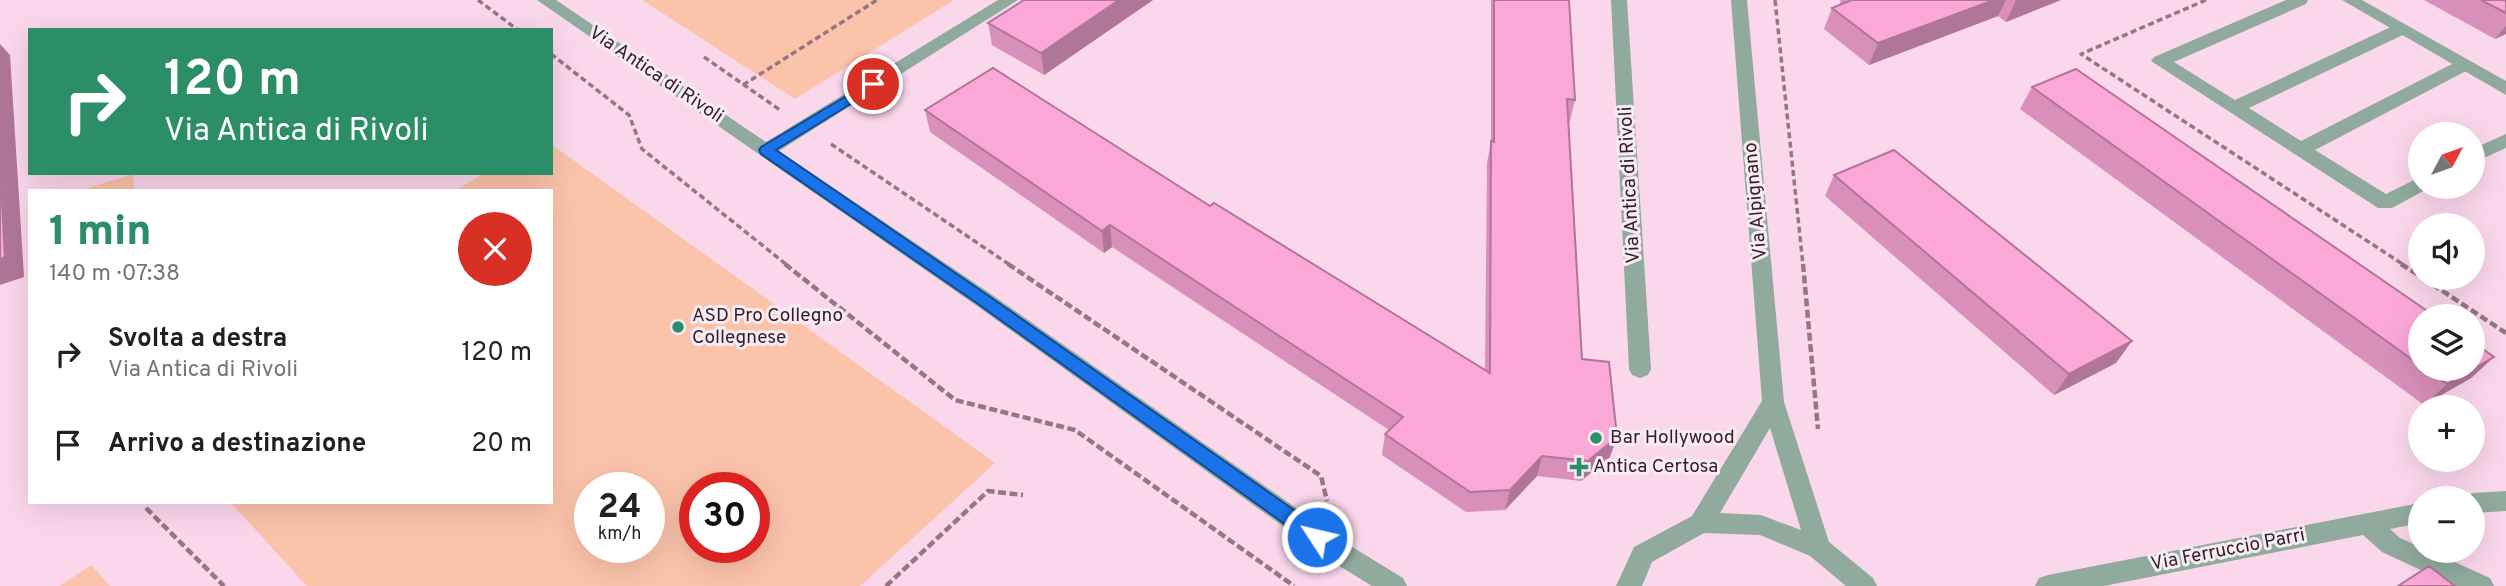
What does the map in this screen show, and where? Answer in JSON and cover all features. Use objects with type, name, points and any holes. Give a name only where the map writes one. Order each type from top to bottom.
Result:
[{"type":"street","name":"Via Antica di Rivoli","points":[[545,0],[995,307],[1340,553],[1394,586]]},
{"type":"street","points":[[766,150],[1010,0]]},
{"type":"street","name":"Via Antica di Rivoli","points":[[1619,0],[1640,369]]},
{"type":"street","name":"Via Alpignano","points":[[1739,0],[1773,402],[1819,548]]},
{"type":"street","points":[[2300,0],[2160,61],[2385,203],[2408,191]]},
{"type":"street","points":[[2350,0],[2506,89]]},
{"type":"street","points":[[2234,108],[2401,29]]},
{"type":"street","points":[[2300,150],[2464,65]]},
{"type":"street","points":[[2485,151],[2506,140]]},
{"type":"street","points":[[1701,523],[1773,402]]},
{"type":"street","points":[[2485,502],[2506,500]]},
{"type":"street","name":"Via Ferruccio Parri","points":[[2048,586],[2408,515]]},
{"type":"street","points":[[1629,586],[1643,555],[1701,523],[1761,524],[1819,548],[1864,586]]},
{"type":"street","points":[[2367,523],[2441,586]]},
{"type":"street","points":[[2391,545],[2481,586]]},
{"type":"path","points":[[478,0],[515,28]]},
{"type":"path","points":[[743,85],[877,0]]},
{"type":"path","points":[[1775,0],[1795,171],[1819,440]]},
{"type":"path","points":[[553,56],[629,115],[642,149],[955,400],[1074,430],[1294,586]]},
{"type":"path","points":[[704,57],[1321,476],[1340,553]]},
{"type":"path","points":[[2441,290],[2506,333]]},
{"type":"path","points":[[886,586],[988,491],[1023,495]]},
{"type":"path","points":[[146,508],[223,586]]},
{"type":"shaded area","points":[[642,0],[954,0],[795,99]]},
{"type":"shaded area","name":"ASD Pro Collegno Collegnese","points":[[553,145],[995,463],[860,586],[307,586],[232,504],[553,504],[553,189],[458,189],[481,175],[553,175]]},
{"type":"shaded area","points":[[130,175],[133,175],[134,189],[84,189]]},
{"type":"shaded area","points":[[91,565],[110,586],[60,586]]},
{"type":"building","points":[[1024,0],[1119,0],[1041,53],[988,23]]},
{"type":"building","points":[[1494,0],[1569,0],[1575,100],[1567,99],[1582,359],[1609,362],[1617,437],[1588,461],[1542,456],[1510,490],[1470,492],[1385,434],[1403,417],[1110,225],[1102,231],[925,110],[993,68],[1210,206],[1214,203],[1490,373]]},
{"type":"building","points":[[1852,0],[1994,0],[1878,43],[1832,8]]},
{"type":"building","points":[[2481,0],[2506,0],[2506,13]]},
{"type":"building","points":[[2076,69],[2417,304],[2408,304],[2408,356],[2032,87]]},
{"type":"building","points":[[1894,150],[2132,341],[2069,374],[1834,175]]},
{"type":"building","points":[[0,166],[5,257],[0,259]]},
{"type":"building","points":[[2485,351],[2494,357],[2485,362]]},
{"type":"building","points":[[2429,566],[2455,586],[2398,586]]},
{"type":"place","name":"ASD Pro Collegno Collegnese","points":[[678,327]]},
{"type":"place","name":"Bar Hollywood","points":[[1596,438]]},
{"type":"place","name":"Antica Certosa","points":[[1579,467]]},
{"type":"route","points":[[873,84],[766,150],[984,300],[1317,537]]}]
